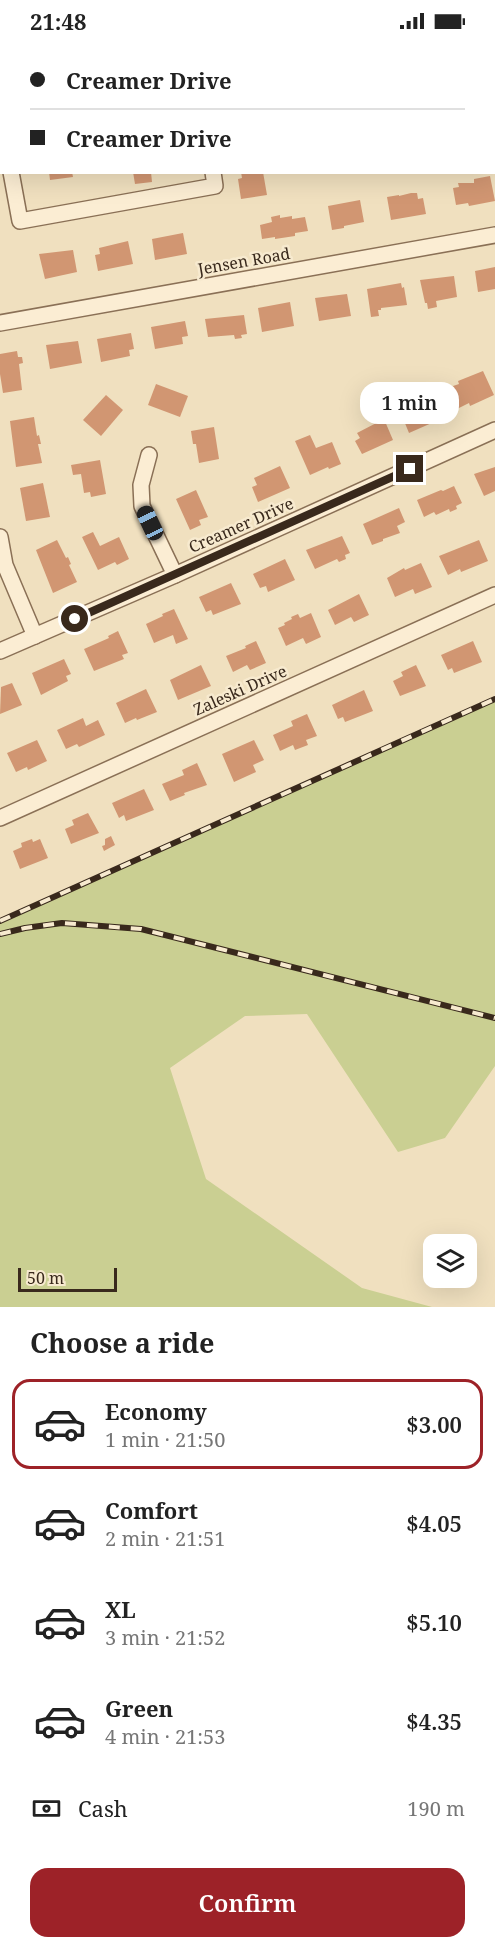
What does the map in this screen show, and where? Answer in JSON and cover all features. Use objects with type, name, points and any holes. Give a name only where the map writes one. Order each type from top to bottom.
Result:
[{"type":"street","points":[[11,174],[20,220],[214,179]]},
{"type":"street","name":"Jensen Road","points":[[0,323],[495,235]]},
{"type":"street","name":"Creamer Drive","points":[[0,651],[175,575],[495,430]]},
{"type":"street","points":[[149,455],[141,485],[142,506],[175,575]]},
{"type":"street","points":[[0,537],[5,565],[35,636]]},
{"type":"street","name":"Zaleski Drive","points":[[0,818],[495,595]]},
{"type":"green space","points":[[495,699],[495,1066],[445,1138],[398,1152],[307,1014],[245,1016],[170,1068],[206,1179],[362,1288],[432,1307],[0,1307],[0,921]]},
{"type":"building","points":[[49,174],[72,174],[73,177],[50,180]]},
{"type":"building","points":[[133,174],[151,174],[152,182],[135,184]]},
{"type":"building","points":[[241,174],[263,174],[267,195],[241,199],[238,179],[242,178]]},
{"type":"building","points":[[490,176],[495,201],[469,206],[468,203],[456,205],[453,188],[459,187],[458,183],[474,183],[474,179]]},
{"type":"building","points":[[417,193],[418,199],[423,198],[426,214],[391,220],[387,197]]},
{"type":"building","points":[[360,200],[364,222],[332,230],[328,206]]},
{"type":"building","points":[[280,215],[280,218],[292,216],[292,219],[305,217],[308,231],[295,233],[295,236],[262,239],[260,225],[272,222],[271,217]]},
{"type":"building","points":[[183,233],[187,254],[155,260],[152,239]]},
{"type":"building","points":[[128,241],[133,264],[98,271],[95,255],[100,254],[99,248]]},
{"type":"building","points":[[73,250],[77,272],[45,279],[39,254]]},
{"type":"building","points":[[495,267],[495,289],[478,292],[475,271]]},
{"type":"building","points":[[454,276],[457,297],[436,301],[437,307],[428,309],[420,280]]},
{"type":"building","points":[[401,283],[402,288],[404,287],[407,305],[381,308],[378,310],[379,316],[371,317],[367,289]]},
{"type":"building","points":[[347,294],[351,316],[319,321],[315,298]]},
{"type":"building","points":[[290,302],[294,326],[262,332],[258,308]]},
{"type":"building","points":[[244,315],[247,334],[241,335],[242,338],[235,339],[234,335],[208,337],[205,319]]},
{"type":"building","points":[[185,321],[188,336],[182,337],[183,344],[155,349],[151,327]]},
{"type":"building","points":[[131,333],[134,349],[129,350],[130,356],[101,362],[97,339]]},
{"type":"building","points":[[78,341],[82,363],[50,369],[46,345]]},
{"type":"building","points":[[17,351],[23,363],[19,364],[22,390],[3,393],[0,354]]},
{"type":"building","points":[[483,371],[494,395],[457,409],[450,392],[455,390],[453,386],[459,384],[458,381]]},
{"type":"building","points":[[156,384],[188,396],[180,417],[148,405]]},
{"type":"building","points":[[106,395],[123,410],[101,436],[83,420]]},
{"type":"building","points":[[429,398],[431,401],[436,399],[444,415],[409,433],[402,416],[412,412],[410,409],[424,404],[422,401]]},
{"type":"building","points":[[34,417],[37,436],[39,435],[41,444],[38,444],[42,463],[16,467],[10,421]]},
{"type":"building","points":[[384,419],[393,440],[362,454],[355,441],[360,438],[357,433]]},
{"type":"building","points":[[214,427],[219,459],[199,463],[191,431]]},
{"type":"building","points":[[310,435],[316,448],[332,442],[341,464],[310,475],[295,441]]},
{"type":"building","points":[[100,460],[106,494],[91,497],[90,492],[84,493],[81,474],[73,475],[71,465]]},
{"type":"building","points":[[280,466],[290,488],[258,502],[252,487],[257,485],[254,478]]},
{"type":"building","points":[[495,467],[495,491],[484,496],[474,474]]},
{"type":"building","points":[[43,483],[50,517],[26,521],[20,488]]},
{"type":"building","points":[[454,486],[462,503],[456,506],[457,509],[450,512],[449,509],[436,515],[434,512],[424,517],[417,500]]},
{"type":"building","points":[[196,490],[208,517],[199,520],[201,525],[190,530],[176,499]]},
{"type":"building","points":[[399,508],[405,522],[397,526],[400,533],[372,545],[363,524]]},
{"type":"building","points":[[93,532],[100,546],[119,537],[129,559],[117,565],[115,562],[98,570],[82,537]]},
{"type":"building","points":[[342,536],[350,553],[345,555],[346,559],[339,562],[337,559],[315,569],[306,550]]},
{"type":"building","points":[[57,540],[66,558],[68,557],[77,582],[53,593],[36,550]]},
{"type":"building","points":[[479,540],[488,561],[448,575],[439,556]]},
{"type":"building","points":[[285,559],[295,580],[268,592],[266,586],[260,588],[253,574]]},
{"type":"building","points":[[421,563],[432,587],[415,594],[413,589],[395,597],[387,578],[404,568],[405,570]]},
{"type":"building","points":[[231,583],[241,604],[213,615],[211,610],[206,612],[199,597]]},
{"type":"building","points":[[359,594],[369,615],[354,622],[351,617],[335,625],[328,610]]},
{"type":"building","points":[[174,609],[188,639],[176,644],[173,635],[154,643],[146,624]]},
{"type":"building","points":[[311,613],[321,637],[306,644],[303,638],[286,646],[278,628],[285,625],[284,623],[292,619],[291,617],[298,614],[300,618]]},
{"type":"building","points":[[118,631],[128,653],[122,655],[124,659],[94,671],[84,649],[109,638],[108,636]]},
{"type":"building","points":[[256,641],[266,663],[250,670],[247,665],[233,672],[226,656]]},
{"type":"building","points":[[473,641],[482,662],[454,673],[452,668],[448,670],[441,655]]},
{"type":"building","points":[[64,659],[71,674],[66,676],[68,681],[41,695],[32,673]]},
{"type":"building","points":[[201,665],[211,686],[178,700],[170,680]]},
{"type":"building","points":[[416,665],[426,686],[400,696],[393,681],[403,676],[401,672]]},
{"type":"building","points":[[12,683],[22,705],[0,714],[1,687]]},
{"type":"building","points":[[146,689],[157,712],[125,723],[116,703]]},
{"type":"building","points":[[364,690],[373,711],[345,722],[343,717],[338,719],[332,705]]},
{"type":"building","points":[[307,714],[317,736],[306,740],[308,745],[295,750],[293,745],[280,751],[273,735],[293,726],[291,721]]},
{"type":"building","points":[[83,718],[86,726],[98,720],[105,735],[79,747],[77,744],[66,749],[57,730]]},
{"type":"building","points":[[37,740],[47,761],[28,770],[27,767],[16,772],[7,753]]},
{"type":"building","points":[[254,740],[264,760],[253,765],[256,772],[234,782],[222,754]]},
{"type":"building","points":[[197,763],[207,785],[170,801],[162,784],[184,775],[182,770]]},
{"type":"building","points":[[144,789],[154,810],[126,821],[124,815],[119,818],[112,803]]},
{"type":"building","points":[[88,813],[99,833],[71,844],[65,829],[74,825],[72,820]]},
{"type":"building","points":[[111,836],[115,845],[104,851],[102,846],[105,845],[105,839]]},
{"type":"building","points":[[32,839],[33,842],[40,839],[48,858],[20,869],[13,851],[22,847],[21,843]]},
{"type":"railway","points":[[0,921],[495,699]]},
{"type":"railway","points":[[0,934],[62,923],[141,929],[495,1018]]},
{"type":"route","points":[[75,619],[410,469]]}]
